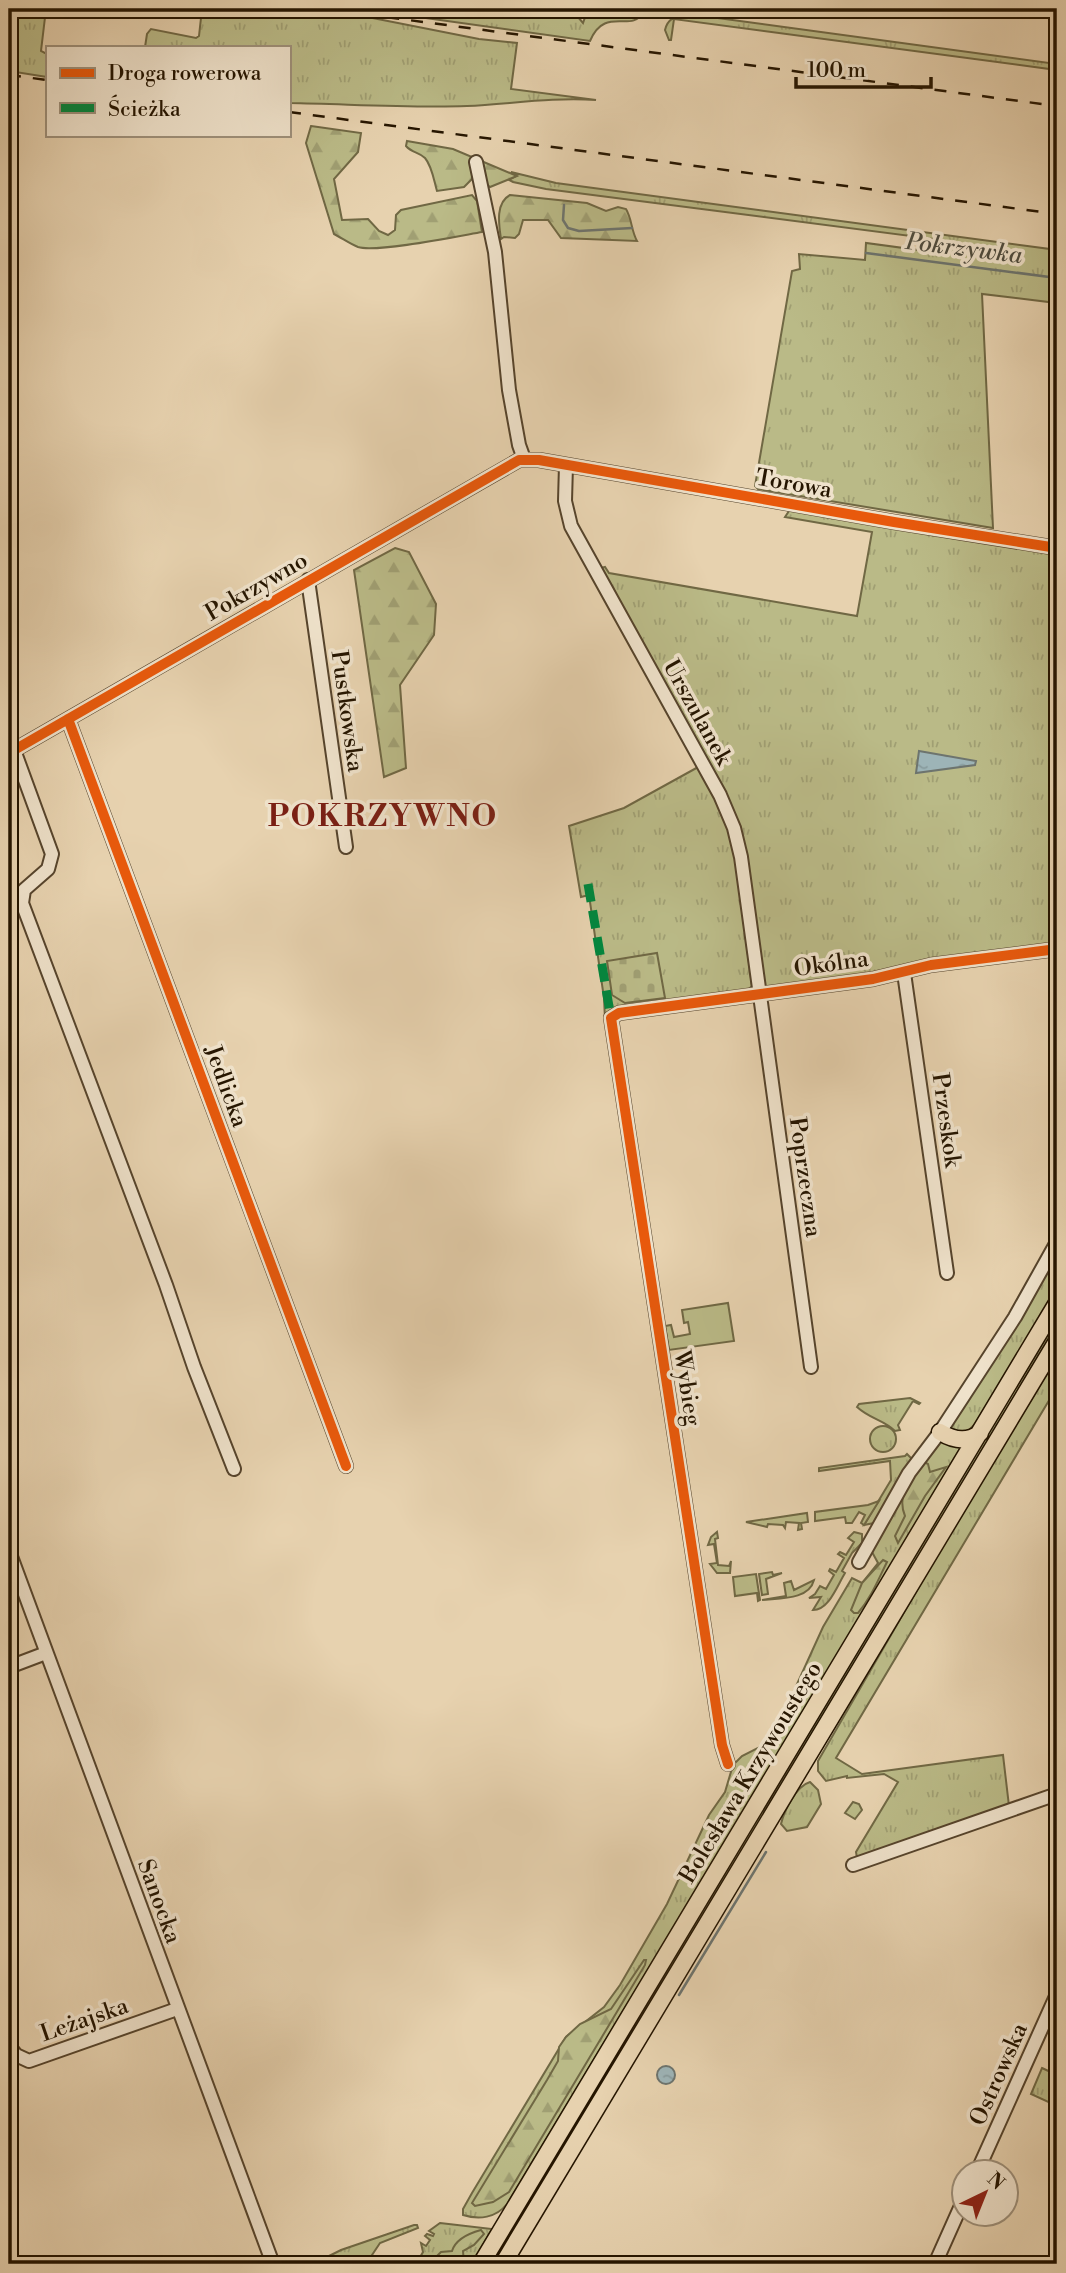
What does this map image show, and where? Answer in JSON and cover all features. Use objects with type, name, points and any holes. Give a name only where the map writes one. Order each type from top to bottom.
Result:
[{"type":"main road","name":"Bolesława Krzywoustego","points":[[481,2264],[1057,1303]]},
{"type":"main road","name":"Bolesława Krzywoustego","points":[[503,2264],[1057,1341]]},
{"type":"main road","points":[[940,1432],[948,1437],[965,1440],[979,1433]]},
{"type":"street","points":[[476,162],[495,251],[509,390],[524,459]]},
{"type":"street","name":"Torowa","points":[[524,459],[1057,548]]},
{"type":"street","name":"Pokrzywno","points":[[11,751],[511,463],[524,459]]},
{"type":"street","name":"Urszulanek","points":[[566,465],[565,501],[571,526],[729,814],[741,857],[759,993]]},
{"type":"street","name":"Pustkowska","points":[[308,580],[346,848]]},
{"type":"street","name":"Jedlicka","points":[[68,719],[346,1466]]},
{"type":"street","points":[[11,751],[52,854],[48,869],[24,890],[22,903],[234,1469]]},
{"type":"street","name":"Okólna","points":[[611,1018],[619,1013],[904,973],[931,965],[1057,949]]},
{"type":"street","name":"Przeskok","points":[[904,973],[947,1273]]},
{"type":"street","name":"Poprzeczna","points":[[759,993],[811,1367]]},
{"type":"street","name":"Wybieg","points":[[611,1018],[722,1745],[729,1764]]},
{"type":"street","points":[[859,1562],[909,1473],[940,1432],[1014,1317],[1057,1242]]},
{"type":"street","name":"Sanocka","points":[[9,1552],[273,2264]]},
{"type":"street","points":[[9,1667],[46,1653]]},
{"type":"street","points":[[853,1865],[1057,1794]]},
{"type":"street","name":"Ostrowska","points":[[983,2158],[1057,1994]]},
{"type":"street","name":"Leżajska","points":[[9,2046],[16,2055],[29,2061],[177,2009]]},
{"type":"street","points":[[935,2264],[951,2228]]},
{"type":"green space","points":[[9,9],[46,9],[41,51],[46,54],[46,77],[9,71]]},
{"type":"green space","points":[[202,9],[327,9],[479,39],[517,43],[511,89],[596,100],[445,106],[290,103],[290,46],[145,46],[147,34],[151,29],[196,38],[199,36]]},
{"type":"green space","points":[[361,9],[511,9],[578,17],[583,23],[588,9],[642,9],[643,12],[632,21],[603,24],[590,41]]},
{"type":"green space","points":[[688,14],[1057,64],[1057,70],[674,19],[669,40],[665,30],[668,22],[673,18]]},
{"type":"green space","points":[[311,126],[361,133],[358,152],[334,179],[342,220],[368,219],[379,231],[388,235],[395,230],[396,215],[401,210],[472,195],[477,201],[482,232],[382,248],[358,247],[334,234],[306,143]]},
{"type":"green space","points":[[407,141],[453,149],[517,176],[490,187],[475,176],[464,187],[437,191],[427,161],[406,146]]},
{"type":"green space","points":[[511,172],[556,183],[1057,250],[1057,303],[982,294],[993,528],[758,489],[755,486],[792,271],[800,269],[799,254],[865,260],[866,243],[941,253],[942,240],[546,189],[513,182],[509,180],[516,176]]},
{"type":"green space","points":[[510,195],[587,203],[606,211],[618,207],[626,209],[637,241],[561,238],[548,220],[523,220],[515,238],[501,239],[500,209]]},
{"type":"green space","points":[[794,509],[1057,553],[1057,945],[908,971],[769,989],[762,985],[742,845],[601,568],[605,567],[609,573],[857,616],[872,532],[785,517]]},
{"type":"green space","points":[[395,548],[409,552],[436,604],[434,635],[400,685],[406,768],[384,777],[354,570]]},
{"type":"green space","points":[[700,766],[732,832],[752,986],[747,991],[605,1019],[589,895],[581,897],[569,826],[624,808]]},
{"type":"green space","points":[[657,953],[665,998],[625,1003],[612,995],[607,961]]},
{"type":"green space","points":[[1057,1250],[1057,1289],[975,1424],[966,1433],[952,1432],[950,1427]]},
{"type":"green space","points":[[728,1303],[734,1341],[669,1350],[665,1326],[671,1325],[674,1337],[690,1334],[688,1322],[684,1323],[682,1310]]},
{"type":"green space","points":[[1057,1314],[1057,1331],[498,2264],[487,2264]]},
{"type":"green space","points":[[1057,1357],[1057,1387],[836,1758],[862,1774],[1003,1755],[1009,1806],[857,1858],[856,1852],[898,1782],[884,1774],[847,1776],[826,1781],[818,1771],[818,1761],[946,1540]]},
{"type":"green space","points":[[910,1398],[920,1403],[913,1401],[898,1425],[900,1430],[895,1431],[857,1407],[859,1404]]},
{"type":"green space","points":[[883,1426],[892,1430],[896,1439],[892,1448],[883,1452],[874,1448],[870,1439],[874,1430]]},
{"type":"green space","points":[[941,1441],[966,1442],[507,2204],[487,2217],[463,2215],[463,2209],[472,2193],[566,2037],[604,2007],[620,1985],[667,1904],[709,1815],[725,1792],[733,1765],[742,1756],[764,1745],[777,1728],[823,1627],[852,1578],[862,1583],[878,1563],[872,1546],[922,1461]]},
{"type":"green space","points":[[907,1454],[912,1463],[874,1523],[864,1525],[891,1480],[890,1461],[819,1471],[819,1468]]},
{"type":"green space","points":[[922,1461],[928,1464],[930,1472],[946,1467],[925,1496],[898,1543],[895,1536],[905,1516],[902,1501],[904,1494]]},
{"type":"green space","points":[[879,1501],[864,1525],[861,1523],[865,1515],[859,1512],[852,1523],[846,1523],[845,1517],[815,1521],[815,1512]]},
{"type":"green space","points":[[807,1513],[808,1522],[801,1523],[802,1529],[798,1530],[799,1523],[786,1522],[785,1528],[783,1525],[768,1524],[767,1527],[746,1522]]},
{"type":"green space","points":[[717,1532],[718,1538],[715,1539],[718,1565],[729,1566],[731,1561],[730,1573],[717,1573],[710,1564],[717,1563],[714,1544],[708,1545]]},
{"type":"green space","points":[[854,1532],[862,1534],[862,1543],[852,1553],[832,1596],[824,1606],[813,1610],[821,1597],[809,1598],[820,1586],[826,1589],[834,1575],[829,1571],[830,1569],[836,1572],[844,1558],[838,1554],[840,1552],[846,1555],[854,1542],[848,1538]]},
{"type":"green space","points":[[883,1560],[887,1562],[871,1595],[858,1613],[854,1613],[851,1610],[862,1583]]},
{"type":"green space","points":[[772,1572],[773,1575],[782,1573],[766,1579],[768,1594],[762,1595],[759,1574]]},
{"type":"green space","points":[[756,1574],[760,1600],[758,1601],[757,1593],[735,1596],[733,1577]]},
{"type":"green space","points":[[814,1580],[811,1587],[800,1595],[762,1600],[786,1596],[784,1583],[791,1581],[794,1590]]},
{"type":"green space","points":[[810,1782],[818,1790],[821,1804],[807,1827],[787,1831],[781,1824],[788,1806],[800,1788]]},
{"type":"green space","points":[[853,1802],[859,1804],[862,1810],[855,1819],[845,1813]]},
{"type":"green space","points":[[644,1960],[645,1965],[509,2192],[493,2202],[475,2206],[472,2203],[558,2061],[559,2047],[580,2024],[611,2009]]},
{"type":"green space","points":[[1042,2068],[1057,2075],[1057,2106],[1031,2094]]},
{"type":"green space","points":[[440,2223],[492,2229],[472,2264],[416,2264],[423,2252],[421,2243],[426,2246],[430,2240],[425,2236],[433,2236],[429,2231]]},
{"type":"green space","points":[[414,2225],[418,2228],[380,2243],[366,2264],[313,2264],[341,2250]]},
{"type":"green space","points":[[481,2230],[484,2234],[474,2245],[463,2251],[464,2264],[429,2264],[441,2252],[452,2251],[464,2237]]},
{"type":"water","points":[[919,751],[976,761],[975,765],[916,773]]},
{"type":"water","points":[[666,2066],[672,2069],[675,2075],[672,2081],[666,2084],[660,2081],[657,2075],[660,2069]]},
{"type":"waterway","name":"Pokrzywka","points":[[564,205],[563,220],[568,228],[579,231],[632,228]]},
{"type":"waterway","name":"Pokrzywka","points":[[866,253],[1057,278]]},
{"type":"waterway","points":[[679,1995],[766,1852]]},
{"type":"railway","points":[[340,9],[1057,106]]},
{"type":"railway","points":[[9,75],[46,80]]},
{"type":"railway","points":[[290,112],[1057,214]]},
{"type":"marked path","points":[[588,884],[611,1018]]},
{"type":"cycle path","points":[[9,753],[519,460],[539,460],[1057,548]]},
{"type":"cycle path","points":[[68,719],[346,1466]]},
{"type":"cycle path","points":[[728,1764],[722,1745],[611,1018],[619,1013],[873,979],[931,965],[1057,949]]},
{"type":"district","name":"POKRZYWNO","points":[[383,816]]}]
